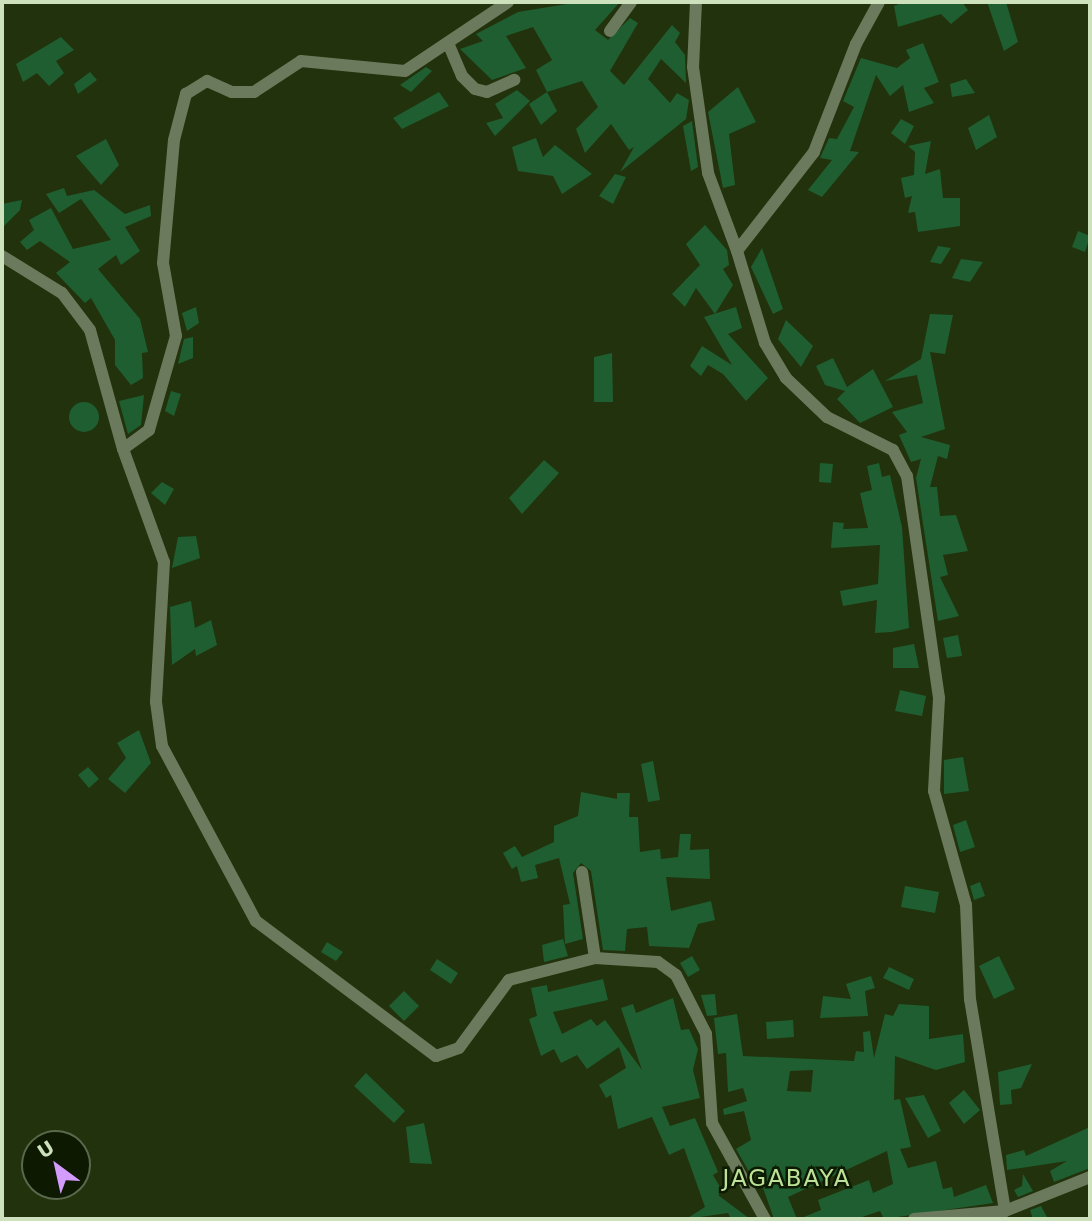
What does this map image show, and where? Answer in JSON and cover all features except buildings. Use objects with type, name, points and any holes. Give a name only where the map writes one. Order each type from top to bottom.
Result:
[{"type":"street","points":[[123,449],[149,430],[176,336],[163,264],[174,140],[186,94],[207,81],[232,92],[254,92],[301,61],[405,71],[508,2]]},
{"type":"street","points":[[610,31],[631,2]]},
{"type":"street","points":[[696,2],[694,67],[708,173],[737,251],[765,343],[786,378],[827,417],[892,450],[907,476],[939,698],[934,791],[965,905],[970,999],[1005,1211]]},
{"type":"street","points":[[737,251],[814,152],[856,44],[880,2]]},
{"type":"street","points":[[448,43],[462,76],[475,89],[487,92],[514,80]]},
{"type":"street","points":[[2,256],[62,293],[90,330],[123,449],[164,562],[156,702],[162,746],[256,921],[436,1056],[459,1048],[509,980],[595,958],[657,962],[676,975],[711,1052],[712,1123],[765,1219]]},
{"type":"street","points":[[582,872],[595,958]]},
{"type":"street","points":[[914,1219],[1005,1211],[1090,1177]]},
{"type":"district","name":"JAGABAYA","points":[[787,1178]]}]
